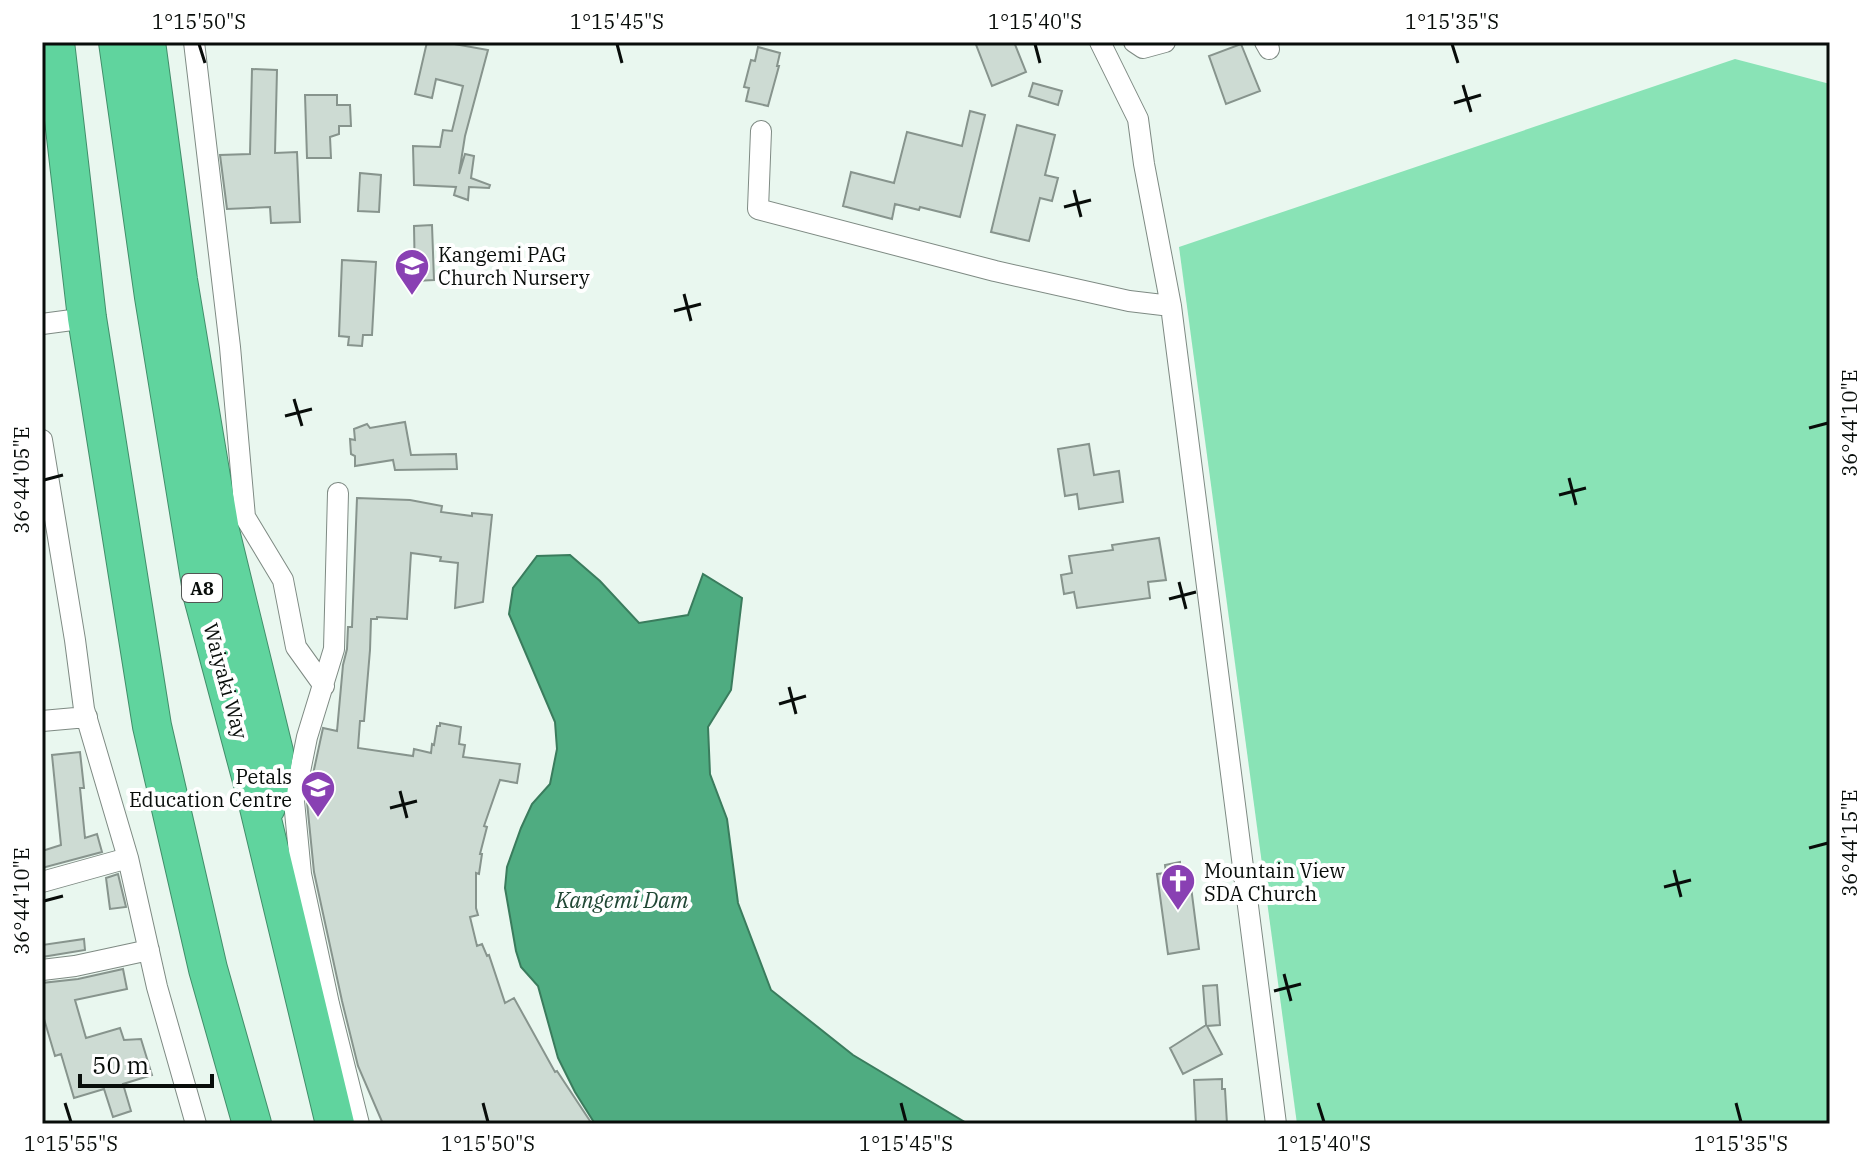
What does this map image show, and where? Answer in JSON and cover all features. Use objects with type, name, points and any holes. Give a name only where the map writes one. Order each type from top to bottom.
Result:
[{"type":"highway","points":[[55,42],[51,87],[152,726],[208,969],[252,1124]]},
{"type":"highway","name":"Waiyaki Way","points":[[118,42],[154,297],[203,597],[263,826],[335,1124]]},
{"type":"highway","points":[[146,42],[178,280],[220,531],[274,752],[263,826]]},
{"type":"street","points":[[194,42],[230,347],[245,517],[283,580],[296,647],[324,686]]},
{"type":"street","points":[[1100,42],[1138,119],[1171,306],[1276,1124]]},
{"type":"street","points":[[1134,42],[1143,48],[1165,42]]},
{"type":"street","points":[[761,131],[758,209],[995,271],[1129,301],[1171,306]]},
{"type":"street","points":[[42,324],[87,318]]},
{"type":"street","points":[[42,440],[87,717],[128,858],[157,987],[196,1124]]},
{"type":"street","points":[[338,493],[334,649],[307,737],[294,801],[301,874],[359,1124]]},
{"type":"street","points":[[42,721],[87,717]]},
{"type":"street","points":[[42,882],[128,858]]},
{"type":"street","points":[[42,970],[149,950]]},
{"type":"shaded area","points":[[1735,59],[1830,84],[1830,1124],[1297,1124],[1179,247]]},
{"type":"water","name":"Kangemi Dam","points":[[570,555],[600,581],[639,623],[688,615],[703,574],[742,598],[731,690],[708,727],[710,774],[727,819],[738,903],[771,990],[853,1055],[968,1124],[595,1124],[558,1058],[538,986],[521,967],[505,888],[507,867],[521,828],[532,804],[550,784],[557,749],[555,722],[509,614],[513,588],[537,556]]},
{"type":"building","points":[[427,42],[488,50],[465,136],[459,174],[465,154],[474,156],[471,178],[490,185],[489,188],[469,187],[468,200],[454,195],[456,187],[414,185],[413,146],[440,147],[443,130],[452,131],[463,86],[436,79],[432,98],[415,94]]},
{"type":"building","points":[[975,42],[1014,42],[1026,72],[992,86]]},
{"type":"building","points":[[1241,44],[1260,91],[1226,104],[1209,56]]},
{"type":"building","points":[[758,47],[780,53],[768,106],[746,101],[749,88],[744,87]]},
{"type":"building","points":[[252,69],[277,70],[275,153],[297,152],[300,222],[271,223],[270,207],[227,209],[220,155],[250,154]]},
{"type":"building","points":[[1033,83],[1062,91],[1058,105],[1029,96]]},
{"type":"building","points":[[305,95],[337,95],[337,105],[350,105],[351,126],[339,126],[339,134],[330,137],[331,158],[307,158]]},
{"type":"building","points":[[970,111],[985,115],[960,217],[895,204],[892,219],[843,206],[851,172],[894,183],[907,132],[962,146]]},
{"type":"building","points":[[1017,125],[1055,135],[1045,175],[1058,178],[1052,201],[1040,198],[1029,241],[991,232]]},
{"type":"building","points":[[360,173],[381,175],[379,212],[358,211]]},
{"type":"building","points":[[432,225],[434,280],[415,281],[414,226]]},
{"type":"building","points":[[342,260],[376,262],[372,335],[363,335],[362,346],[348,345],[349,337],[339,336]]},
{"type":"building","points":[[405,422],[411,455],[456,454],[457,469],[395,470],[393,460],[355,466],[350,439],[355,440],[354,429],[367,424],[370,428]]},
{"type":"building","points":[[1089,444],[1094,475],[1119,471],[1123,502],[1079,509],[1077,494],[1065,496],[1058,449]]},
{"type":"building","points":[[357,498],[410,500],[442,506],[441,512],[492,515],[483,602],[455,608],[458,563],[411,553],[407,619],[371,619],[364,721],[360,721],[358,748],[413,756],[414,749],[431,753],[440,723],[461,727],[459,744],[465,745],[463,757],[520,764],[517,783],[500,780],[484,826],[487,827],[479,874],[476,873],[478,915],[470,917],[477,946],[482,944],[489,955],[505,1003],[514,998],[555,1072],[592,1124],[383,1124],[358,1066],[314,872],[307,802],[323,728],[337,731],[348,627],[352,627]]},
{"type":"building","points":[[1159,538],[1166,580],[1148,582],[1150,598],[1077,608],[1074,592],[1064,594],[1061,575],[1072,573],[1069,556],[1113,550],[1112,545]]},
{"type":"building","points":[[80,752],[85,838],[97,834],[102,852],[42,868],[42,851],[61,845],[52,755]]},
{"type":"building","name":"Mountain View SDA Church","points":[[1180,862],[1181,872],[1189,871],[1199,949],[1168,954],[1157,874],[1166,873],[1165,865]]},
{"type":"building","points":[[118,874],[126,907],[110,909],[106,878]]},
{"type":"building","points":[[84,939],[85,950],[42,957],[42,945]]},
{"type":"building","points":[[123,969],[127,989],[75,1000],[86,1038],[120,1028],[124,1040],[141,1039],[152,1075],[123,1084],[131,1111],[113,1117],[104,1089],[74,1098],[61,1054],[55,1056],[42,1019],[42,983]]},
{"type":"building","points":[[1217,985],[1220,1025],[1207,1026],[1222,1054],[1183,1074],[1170,1048],[1206,1025],[1203,986]]},
{"type":"building","points":[[1222,1079],[1227,1124],[1196,1124],[1194,1080]]},
{"type":"place","name":"Kangemi PAG Church Nursery","points":[[412,297]]},
{"type":"place","name":"Petals Education Centre","points":[[318,819]]},
{"type":"place","name":"Mountain View SDA Church","points":[[1178,912]]}]
